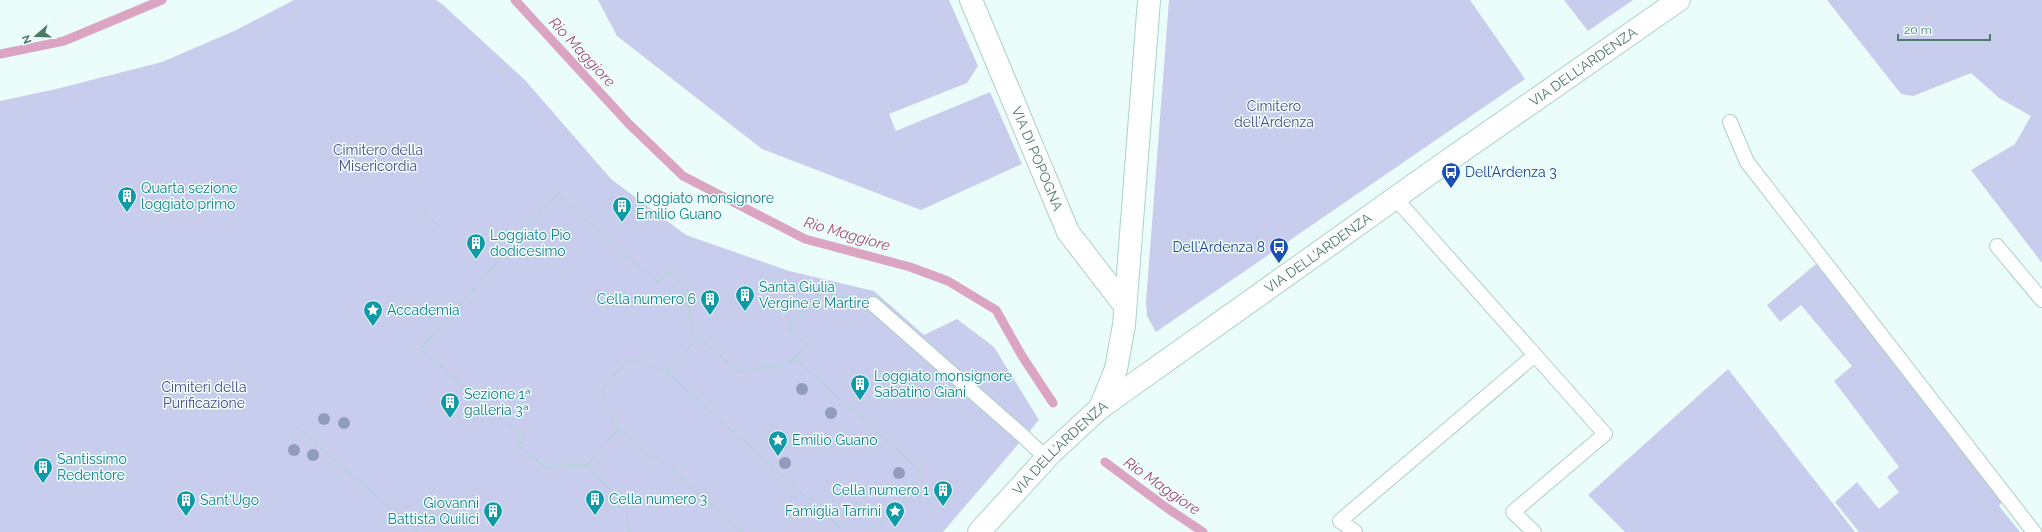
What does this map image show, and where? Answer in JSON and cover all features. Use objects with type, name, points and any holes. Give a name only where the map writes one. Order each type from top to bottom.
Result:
[{"type":"main road","name":"VIA DI POPOGNA","points":[[971,0],[1068,232],[1125,306]]},
{"type":"main road","points":[[1100,408],[1116,369],[1124,325],[1149,0]]},
{"type":"main road","name":"VIA DELL'ARDENZA","points":[[979,532],[1049,456],[1100,408],[1395,198],[1679,0]]},
{"type":"lane","points":[[1730,122],[1746,162],[2034,532]]},
{"type":"lane","points":[[1395,198],[1605,434],[1513,512],[1534,532]]},
{"type":"lane","points":[[1997,246],[2042,300]]},
{"type":"lane","points":[[873,304],[1049,456]]},
{"type":"lane","points":[[1355,532],[1340,521],[1535,355]]},
{"type":"path","points":[[618,428],[587,465],[545,467],[518,445],[525,438],[420,349],[557,194],[658,283],[670,271],[685,287],[695,341]]},
{"type":"path","points":[[409,199],[443,229]]},
{"type":"path","points":[[486,269],[489,272]]},
{"type":"path","points":[[791,363],[806,344],[789,328],[823,291],[873,304]]},
{"type":"path","points":[[667,373],[699,338],[740,372],[798,361],[920,470],[913,491],[873,532]]},
{"type":"path","points":[[742,532],[660,459],[650,458],[618,428],[602,401],[603,388],[628,361],[640,362],[667,373],[845,532]]},
{"type":"path","points":[[293,424],[418,532]]},
{"type":"path","points":[[587,465],[625,506],[629,532]]},
{"type":"green space","name":"Cimitero della Misericordia","points":[[294,0],[436,0],[525,80],[611,179],[686,235],[789,271],[874,291],[924,335],[957,319],[994,347],[1039,420],[943,532],[0,532],[0,101],[56,89],[162,62],[234,31]]},
{"type":"green space","points":[[598,0],[949,0],[978,66],[967,83],[889,114],[896,131],[990,92],[1022,164],[921,210],[762,149],[617,36]]},
{"type":"green space","name":"Cimitero dell'Ardenza","points":[[1169,0],[1470,0],[1525,79],[1156,332],[1147,316],[1146,302]]},
{"type":"green space","points":[[1564,0],[1633,0],[1588,31]]},
{"type":"green space","points":[[1827,0],[2042,0],[2042,263],[1971,170],[2015,144],[2031,116],[1999,98],[1971,73],[1913,96],[1901,94]]},
{"type":"green space","points":[[1816,264],[2003,501],[1999,506],[2020,532],[1859,532],[1835,502],[1857,482],[1879,509],[1899,492],[1887,477],[1899,467],[1834,381],[1852,366],[1801,305],[1780,322],[1767,305]]},
{"type":"green space","points":[[1728,369],[1855,532],[1625,532],[1588,495]]},
{"type":"waterway","name":"Rio Maggiore","points":[[0,54],[64,41],[162,0]]},
{"type":"waterway","name":"Rio Maggiore","points":[[515,0],[629,124],[683,176],[805,239],[910,267],[948,281],[996,310],[1022,356],[1053,403]]},
{"type":"waterway","name":"Rio Maggiore","points":[[1105,462],[1167,508],[1203,532]]},
{"type":"place","name":"Dell’Ardenza 3","points":[[1451,189]]},
{"type":"place","name":"Quarta sezione loggiato primo","points":[[127,213]]},
{"type":"place","name":"Loggiato monsignore Emilio Guano","points":[[622,223]]},
{"type":"place","name":"Loggiato Pio dodicesimo","points":[[476,260]]},
{"type":"place","name":"Dell’Ardenza 8","points":[[1279,264]]},
{"type":"place","name":"Santa Giulia Vergine e Martire","points":[[745,312]]},
{"type":"place","name":"Cella numero 6","points":[[710,316]]},
{"type":"place","name":"Accademia","points":[[373,327]]},
{"type":"place","name":"Loggiato monsignore Sabatino Giani","points":[[860,401]]},
{"type":"place","name":"Sezione 1ª galleria 3ª","points":[[450,419]]},
{"type":"place","name":"Emilio Guano","points":[[778,457]]},
{"type":"place","name":"Santissimo Redentore","points":[[43,484]]},
{"type":"place","name":"Cella numero 1","points":[[943,507]]},
{"type":"place","name":"Cella numero 3","points":[[595,516]]},
{"type":"place","name":"Sant'Ugo","points":[[186,517]]},
{"type":"place","name":"Giovanni Battista Quilici","points":[[493,528]]},
{"type":"place","name":"Famiglia Tarrini","points":[[895,528]]},
{"type":"park label","name":"Cimiteri della Purificazione","points":[[204,396]]}]
